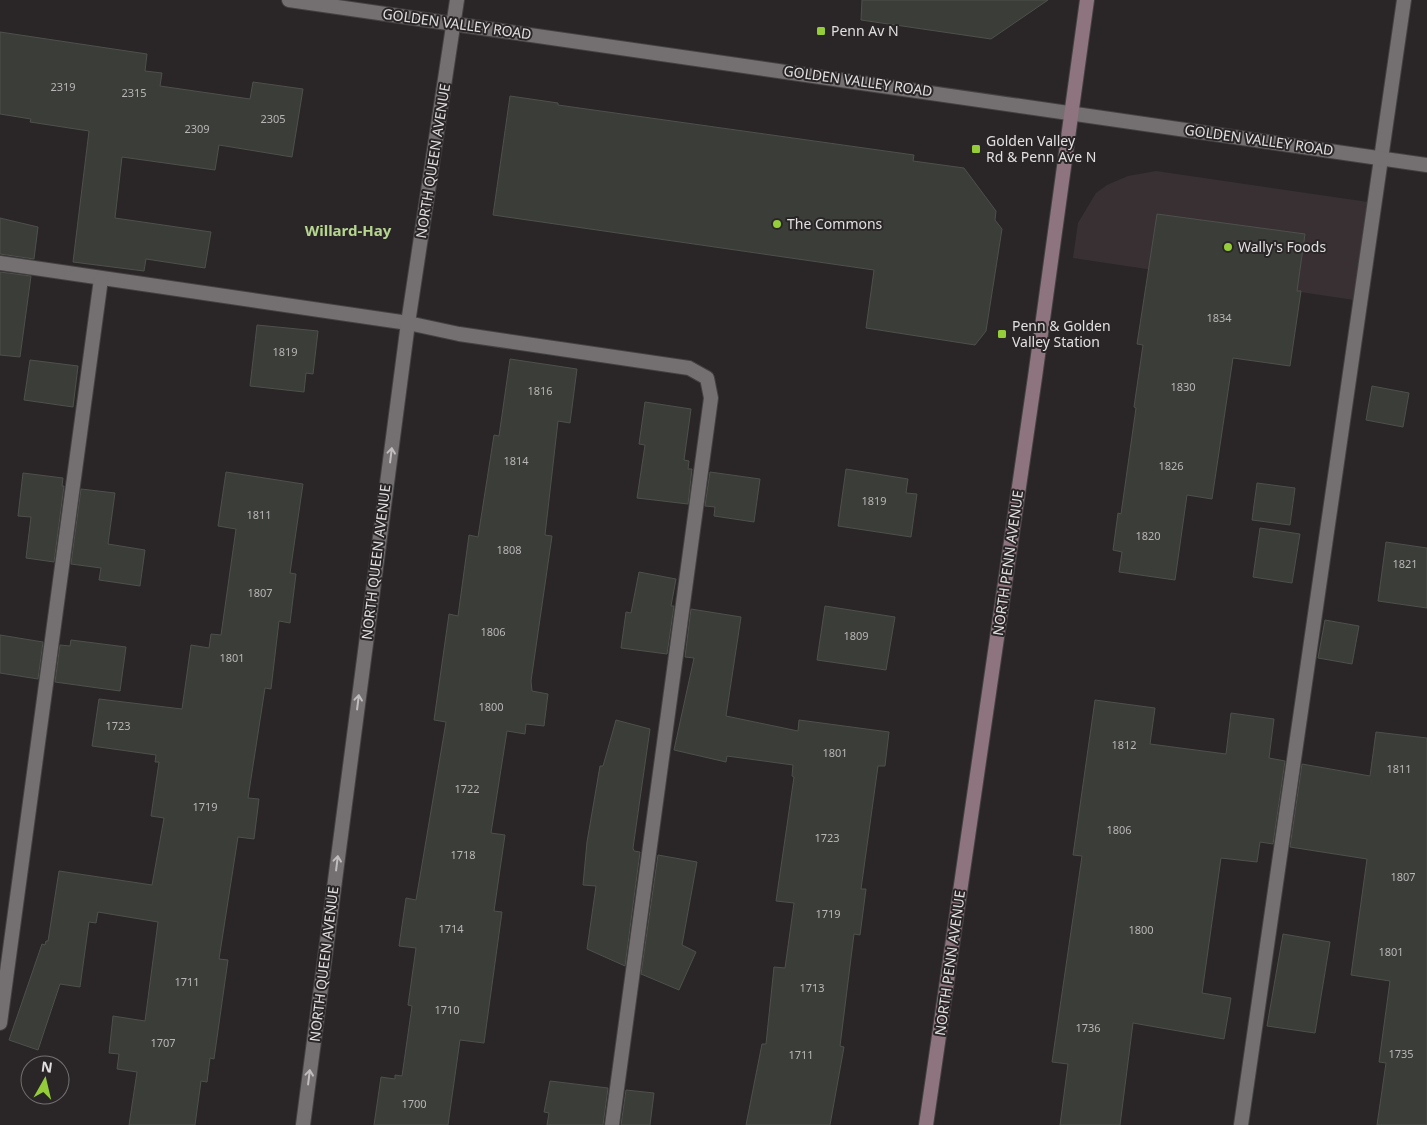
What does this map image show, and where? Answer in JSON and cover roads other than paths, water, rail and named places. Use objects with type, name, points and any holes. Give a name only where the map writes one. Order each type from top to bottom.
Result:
[{"type":"main road","name":"NORTH PENN AVENUE","points":[[926,1125],[1034,387],[1070,112],[1087,0]]},
{"type":"street","name":"GOLDEN VALLEY ROAD","points":[[289,0],[1427,165]]},
{"type":"street","name":"NORTH QUEEN AVENUE","points":[[302,1125],[408,322],[457,0]]},
{"type":"street","points":[[1241,1125],[1404,0]]},
{"type":"street","points":[[0,263],[408,322],[459,334],[689,368],[707,378],[711,398],[710,408],[612,1125]]},
{"type":"street","points":[[0,1023],[101,279]]},
{"type":"place","name":"Penn Av N","points":[[821,31]]},
{"type":"place","name":"Golden Valley Rd & Penn Ave N","points":[[976,149]]},
{"type":"place","name":"The Commons","points":[[777,224]]},
{"type":"place","name":"Wally's Foods","points":[[1228,247]]},
{"type":"place","name":"Penn & Golden Valley Station","points":[[1002,334]]},
{"type":"district","name":"Willard-Hay","points":[[348,231]]}]
